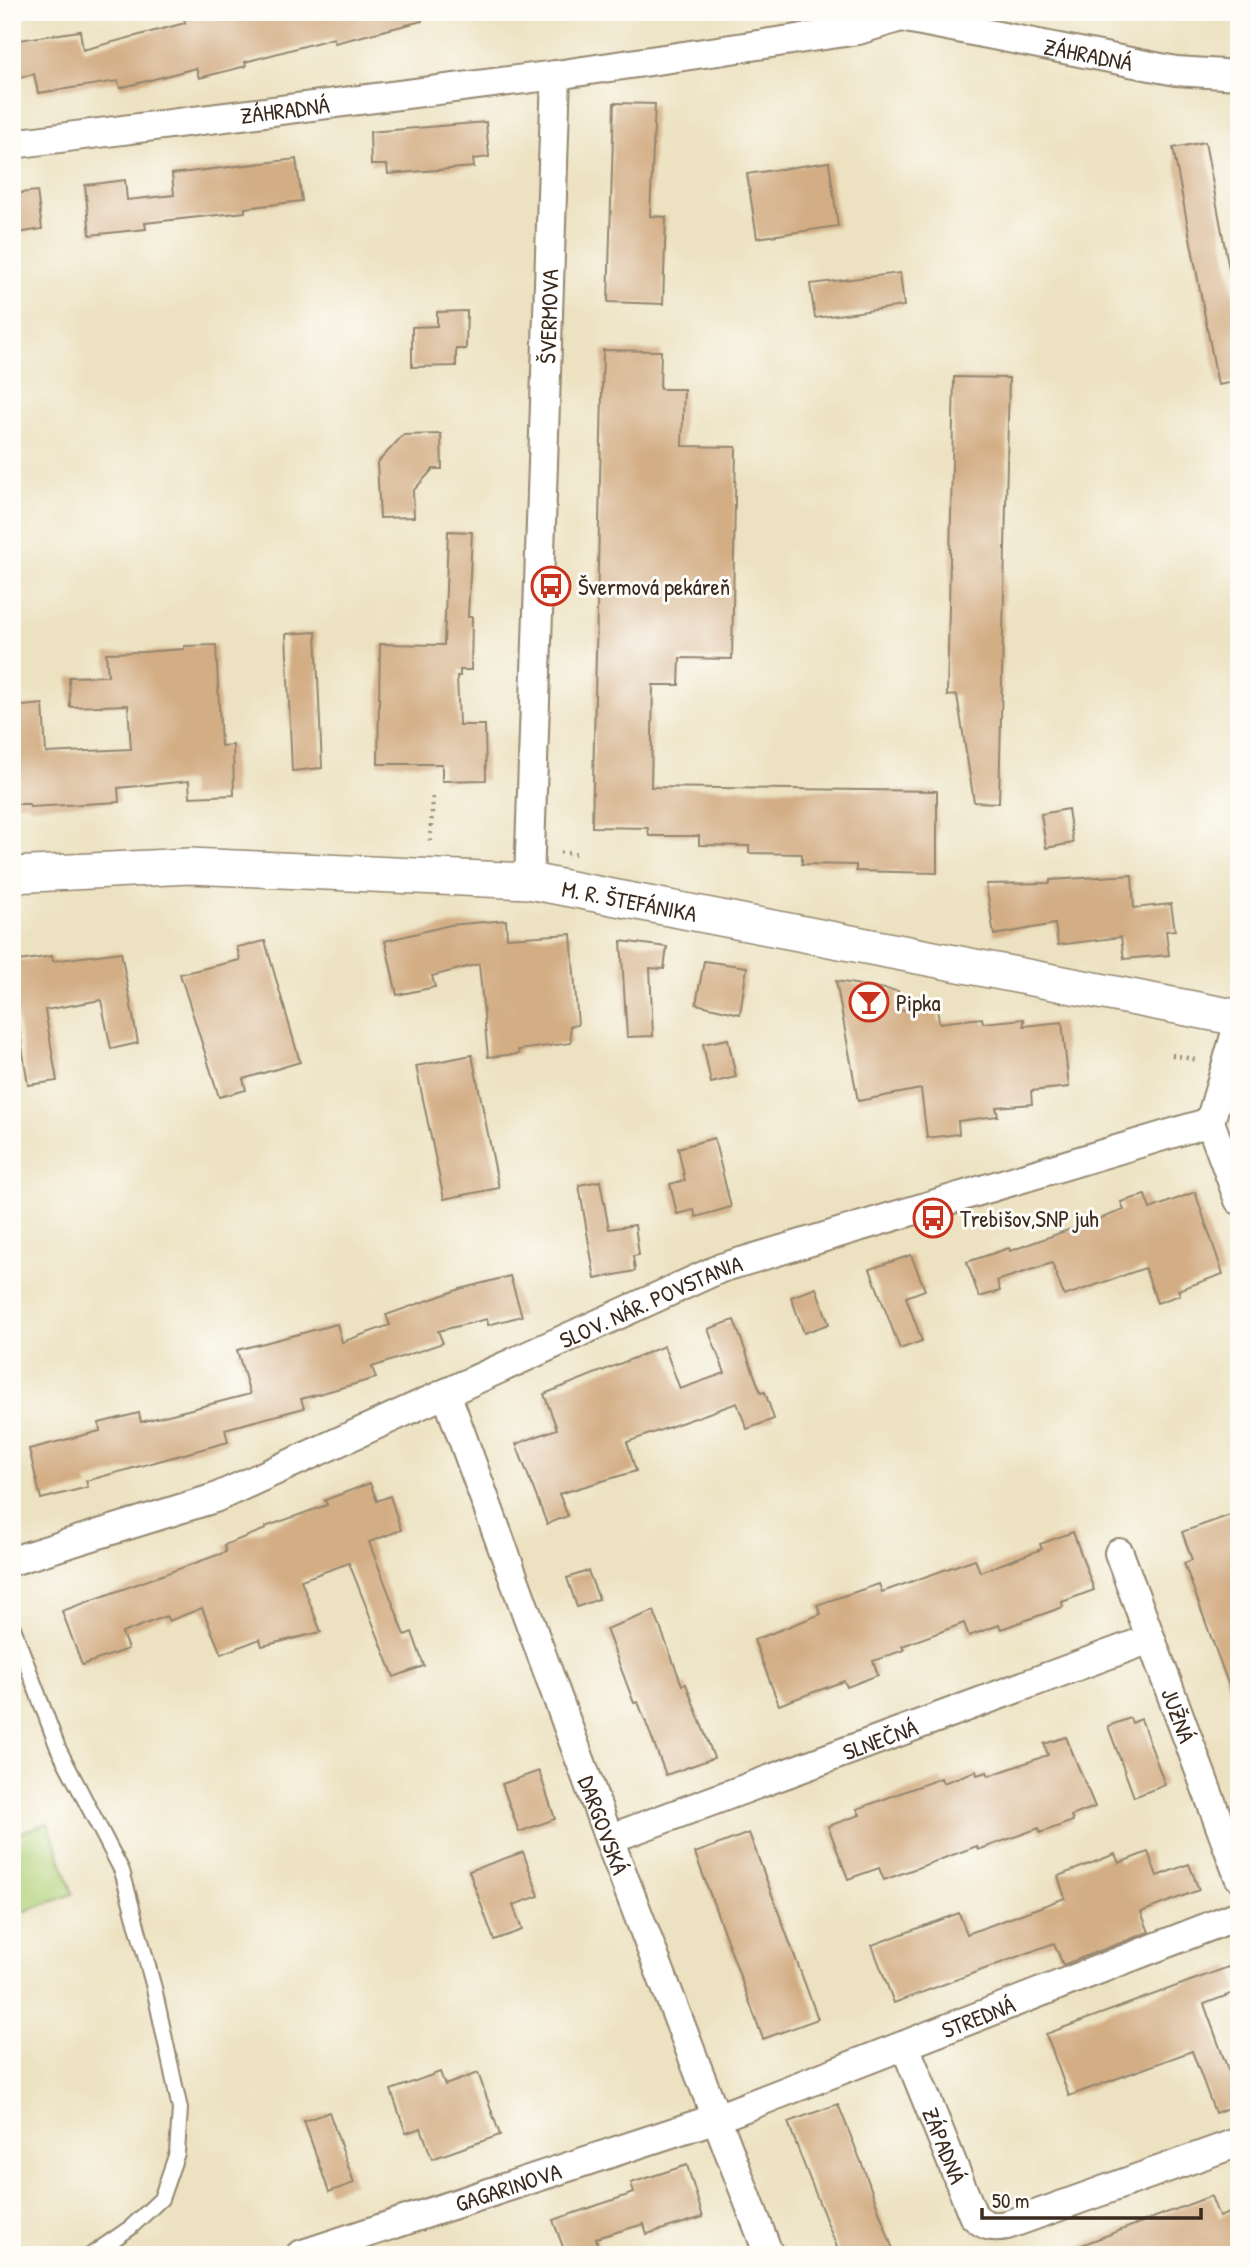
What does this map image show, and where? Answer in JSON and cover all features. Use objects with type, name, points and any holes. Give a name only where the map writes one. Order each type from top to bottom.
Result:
[{"type":"street","name":"ZÁHRADNÁ","points":[[856,21],[901,17],[1177,71],[1239,75]]},
{"type":"street","points":[[556,75],[856,21]]},
{"type":"street","name":"ZÁHRADNÁ","points":[[12,144],[556,75]]},
{"type":"street","name":"ŠVERMOVA","points":[[530,881],[556,75]]},
{"type":"street","name":"M. R. ŠTEFÁNIKA","points":[[12,875],[189,866],[530,881],[1239,1020]]},
{"type":"street","points":[[1239,1020],[1210,1122],[1239,1200]]},
{"type":"street","name":"SLOV. NÁR. POVSTANIA","points":[[12,1561],[215,1498],[721,1268],[1210,1122]]},
{"type":"street","name":"DARGOVSKÁ","points":[[446,1393],[609,1839],[769,2255]]},
{"type":"street","name":"JUŽNÁ","points":[[1119,1553],[1239,1877]]},
{"type":"street","name":"SLNEČNÁ","points":[[609,1839],[1150,1639]]},
{"type":"street","name":"STREDNÁ","points":[[717,2118],[1239,1915]]},
{"type":"street","name":"ZÁPADNÁ","points":[[905,2046],[973,2215],[981,2224],[993,2228],[1239,2142]]},
{"type":"street","name":"GAGARINOVA","points":[[300,2255],[717,2118]]},
{"type":"lane","points":[[12,1625],[58,1748],[121,1871],[154,1988],[180,2109],[177,2153],[161,2199],[130,2228],[91,2255]]},
{"type":"path","points":[[430,841],[433,795]]},
{"type":"green space","points":[[48,1823],[73,1894],[12,1916],[12,1835]]},
{"type":"building","points":[[207,12],[421,12],[422,21],[335,43],[334,38],[245,62],[246,66],[199,78],[196,68],[120,88],[118,81],[38,93],[34,74],[12,79],[12,41],[80,31],[83,50],[185,23],[184,18]]},
{"type":"building","points":[[614,103],[655,104],[650,216],[666,217],[663,304],[608,302]]},
{"type":"building","points":[[486,122],[489,157],[473,159],[474,167],[388,174],[387,165],[371,165],[370,132]]},
{"type":"building","points":[[1205,142],[1239,322],[1239,381],[1218,385],[1173,148]]},
{"type":"building","points":[[296,159],[302,201],[245,208],[245,212],[145,223],[146,229],[90,235],[85,185],[125,180],[127,200],[174,195],[172,174]]},
{"type":"building","points":[[829,162],[838,226],[757,238],[747,174]]},
{"type":"building","points":[[37,191],[42,229],[12,234],[12,194]]},
{"type":"building","points":[[900,273],[904,306],[815,318],[810,284]]},
{"type":"building","points":[[467,311],[466,349],[456,349],[456,366],[412,367],[412,327],[437,326],[437,312]]},
{"type":"building","points":[[603,350],[661,351],[660,389],[684,389],[682,446],[736,447],[732,659],[680,658],[679,685],[653,685],[651,787],[937,791],[937,873],[856,871],[856,865],[802,864],[802,854],[749,853],[749,846],[699,845],[699,836],[649,836],[648,828],[592,827]]},
{"type":"building","points":[[954,377],[1009,378],[999,803],[974,802],[957,695],[947,696]]},
{"type":"building","points":[[441,434],[442,469],[433,469],[413,491],[414,517],[380,518],[377,463],[403,435]]},
{"type":"building","points":[[448,531],[472,532],[468,617],[472,617],[471,670],[460,670],[460,676],[457,676],[459,725],[485,725],[486,780],[442,781],[442,764],[378,764],[380,644],[444,645]]},
{"type":"building","points":[[316,632],[322,768],[292,771],[286,634]]},
{"type":"building","points":[[216,645],[221,746],[233,745],[234,795],[190,797],[189,781],[118,788],[119,802],[30,807],[29,804],[14,804],[12,707],[43,704],[46,753],[131,749],[128,705],[70,707],[69,677],[108,676],[106,653]]},
{"type":"building","points":[[1068,809],[1073,843],[1046,848],[1041,814]]},
{"type":"building","points":[[1132,875],[1134,908],[1171,904],[1175,930],[1166,931],[1169,955],[1124,959],[1121,937],[1058,945],[1055,924],[994,935],[986,884],[1050,883],[1050,880]]},
{"type":"building","points":[[506,920],[507,938],[571,934],[578,1025],[570,1026],[571,1043],[518,1050],[519,1054],[488,1057],[479,964],[432,976],[435,987],[397,995],[385,941],[450,925]]},
{"type":"building","points":[[265,941],[300,1062],[243,1079],[246,1090],[219,1097],[180,974],[240,960],[237,947]]},
{"type":"building","points":[[621,941],[667,947],[664,969],[650,968],[653,1036],[627,1037]]},
{"type":"building","points":[[121,952],[138,1043],[111,1049],[101,1000],[45,1010],[57,1081],[28,1085],[12,981],[12,962],[52,956],[53,961]]},
{"type":"building","points":[[704,961],[747,967],[740,1014],[696,1004]]},
{"type":"building","points":[[836,981],[898,991],[895,1011],[937,1006],[939,1023],[982,1018],[983,1023],[1024,1019],[1024,1026],[1062,1022],[1069,1087],[1031,1091],[1032,1104],[996,1107],[998,1116],[958,1121],[959,1134],[927,1138],[921,1089],[858,1101]]},
{"type":"building","points":[[728,1039],[736,1077],[711,1083],[703,1044]]},
{"type":"building","points":[[472,1055],[499,1188],[444,1199],[416,1066]]},
{"type":"building","points":[[714,1138],[731,1207],[696,1217],[694,1210],[677,1214],[670,1184],[685,1180],[678,1148]]},
{"type":"building","points":[[600,1181],[609,1229],[635,1225],[639,1255],[633,1256],[635,1271],[595,1279],[579,1185]]},
{"type":"building","points":[[1195,1192],[1223,1274],[1178,1290],[1180,1295],[1157,1303],[1145,1268],[1064,1296],[1052,1263],[997,1281],[1000,1291],[979,1297],[967,1262],[1009,1248],[1010,1251],[1124,1210],[1121,1202],[1145,1195],[1150,1209]]},
{"type":"building","points":[[911,1255],[925,1290],[906,1297],[922,1341],[900,1349],[870,1269]]},
{"type":"building","points":[[510,1276],[522,1316],[488,1325],[487,1319],[438,1331],[443,1343],[372,1367],[376,1378],[301,1399],[304,1408],[225,1429],[228,1442],[86,1481],[88,1487],[41,1499],[29,1449],[100,1431],[99,1423],[139,1413],[141,1422],[250,1394],[237,1350],[337,1324],[342,1342],[390,1325],[386,1315],[460,1289]]},
{"type":"building","points":[[816,1288],[829,1324],[804,1333],[791,1297]]},
{"type":"building","points":[[734,1320],[761,1393],[765,1392],[774,1419],[747,1429],[737,1403],[627,1442],[636,1471],[559,1494],[568,1516],[547,1524],[516,1444],[557,1429],[544,1394],[664,1346],[680,1389],[725,1373],[708,1329]]},
{"type":"building","points":[[370,1483],[377,1501],[390,1496],[401,1530],[369,1542],[405,1635],[412,1632],[424,1666],[394,1677],[349,1563],[301,1580],[321,1632],[262,1646],[260,1639],[221,1654],[202,1608],[169,1621],[166,1616],[122,1633],[128,1649],[82,1665],[62,1611],[226,1552],[224,1545],[327,1505],[325,1500]]},
{"type":"building","points":[[1239,1512],[1237,1708],[1184,1563],[1192,1560],[1182,1532]]},
{"type":"building","points":[[1073,1532],[1094,1590],[1062,1602],[1063,1607],[1001,1629],[999,1625],[969,1636],[964,1623],[902,1646],[904,1650],[873,1661],[878,1675],[847,1687],[844,1681],[779,1705],[754,1640],[821,1614],[817,1605],[849,1594],[879,1584],[882,1592],[975,1559],[980,1572],[1042,1549],[1040,1544]]},
{"type":"building","points":[[588,1571],[599,1599],[577,1607],[567,1578]]},
{"type":"building","points":[[654,1611],[714,1758],[666,1775],[638,1702],[634,1703],[606,1629]]},
{"type":"building","points":[[1130,1718],[1132,1723],[1141,1719],[1165,1785],[1134,1797],[1108,1726]]},
{"type":"building","points":[[1066,1737],[1095,1807],[1071,1816],[1073,1821],[1040,1833],[1039,1828],[978,1850],[977,1846],[884,1880],[879,1868],[848,1879],[828,1826],[860,1815],[857,1809],[941,1778],[943,1783],[976,1771],[977,1775],[987,1772],[989,1776],[1048,1755],[1044,1744]]},
{"type":"building","points":[[539,1771],[555,1819],[519,1832],[502,1784]]},
{"type":"building","points":[[749,1833],[818,2019],[763,2039],[695,1853]]},
{"type":"building","points":[[523,1852],[539,1896],[513,1905],[522,1930],[494,1940],[469,1871]]},
{"type":"building","points":[[1148,1852],[1157,1876],[1189,1864],[1199,1890],[1141,1912],[1149,1932],[1063,1965],[1054,1943],[894,2003],[872,1945],[959,1913],[967,1934],[1065,1898],[1058,1876],[1115,1854],[1119,1863]]},
{"type":"building","points":[[1231,1966],[1239,1991],[1204,2004],[1231,2078],[1239,2075],[1239,2104],[1215,2113],[1192,2051],[1069,2096],[1046,2034]]},
{"type":"building","points":[[440,2072],[445,2085],[478,2073],[500,2135],[432,2159],[421,2128],[406,2133],[391,2090]]},
{"type":"building","points":[[838,2104],[895,2255],[840,2255],[803,2162],[788,2122]]},
{"type":"building","points":[[329,2112],[354,2183],[329,2192],[304,2121]]},
{"type":"building","points":[[687,2165],[703,2217],[647,2234],[644,2224],[596,2238],[598,2245],[566,2255],[553,2220],[634,2193],[631,2183]]},
{"type":"building","points":[[1211,2196],[1219,2217],[1239,2209],[1239,2255],[1063,2255],[1063,2252]]},
{"type":"place","name":"Švermová pekáreň","points":[[551,586]]},
{"type":"place","name":"Pipka","points":[[869,1002]]},
{"type":"place","name":"Trebišov,SNP juh","points":[[933,1218]]}]
